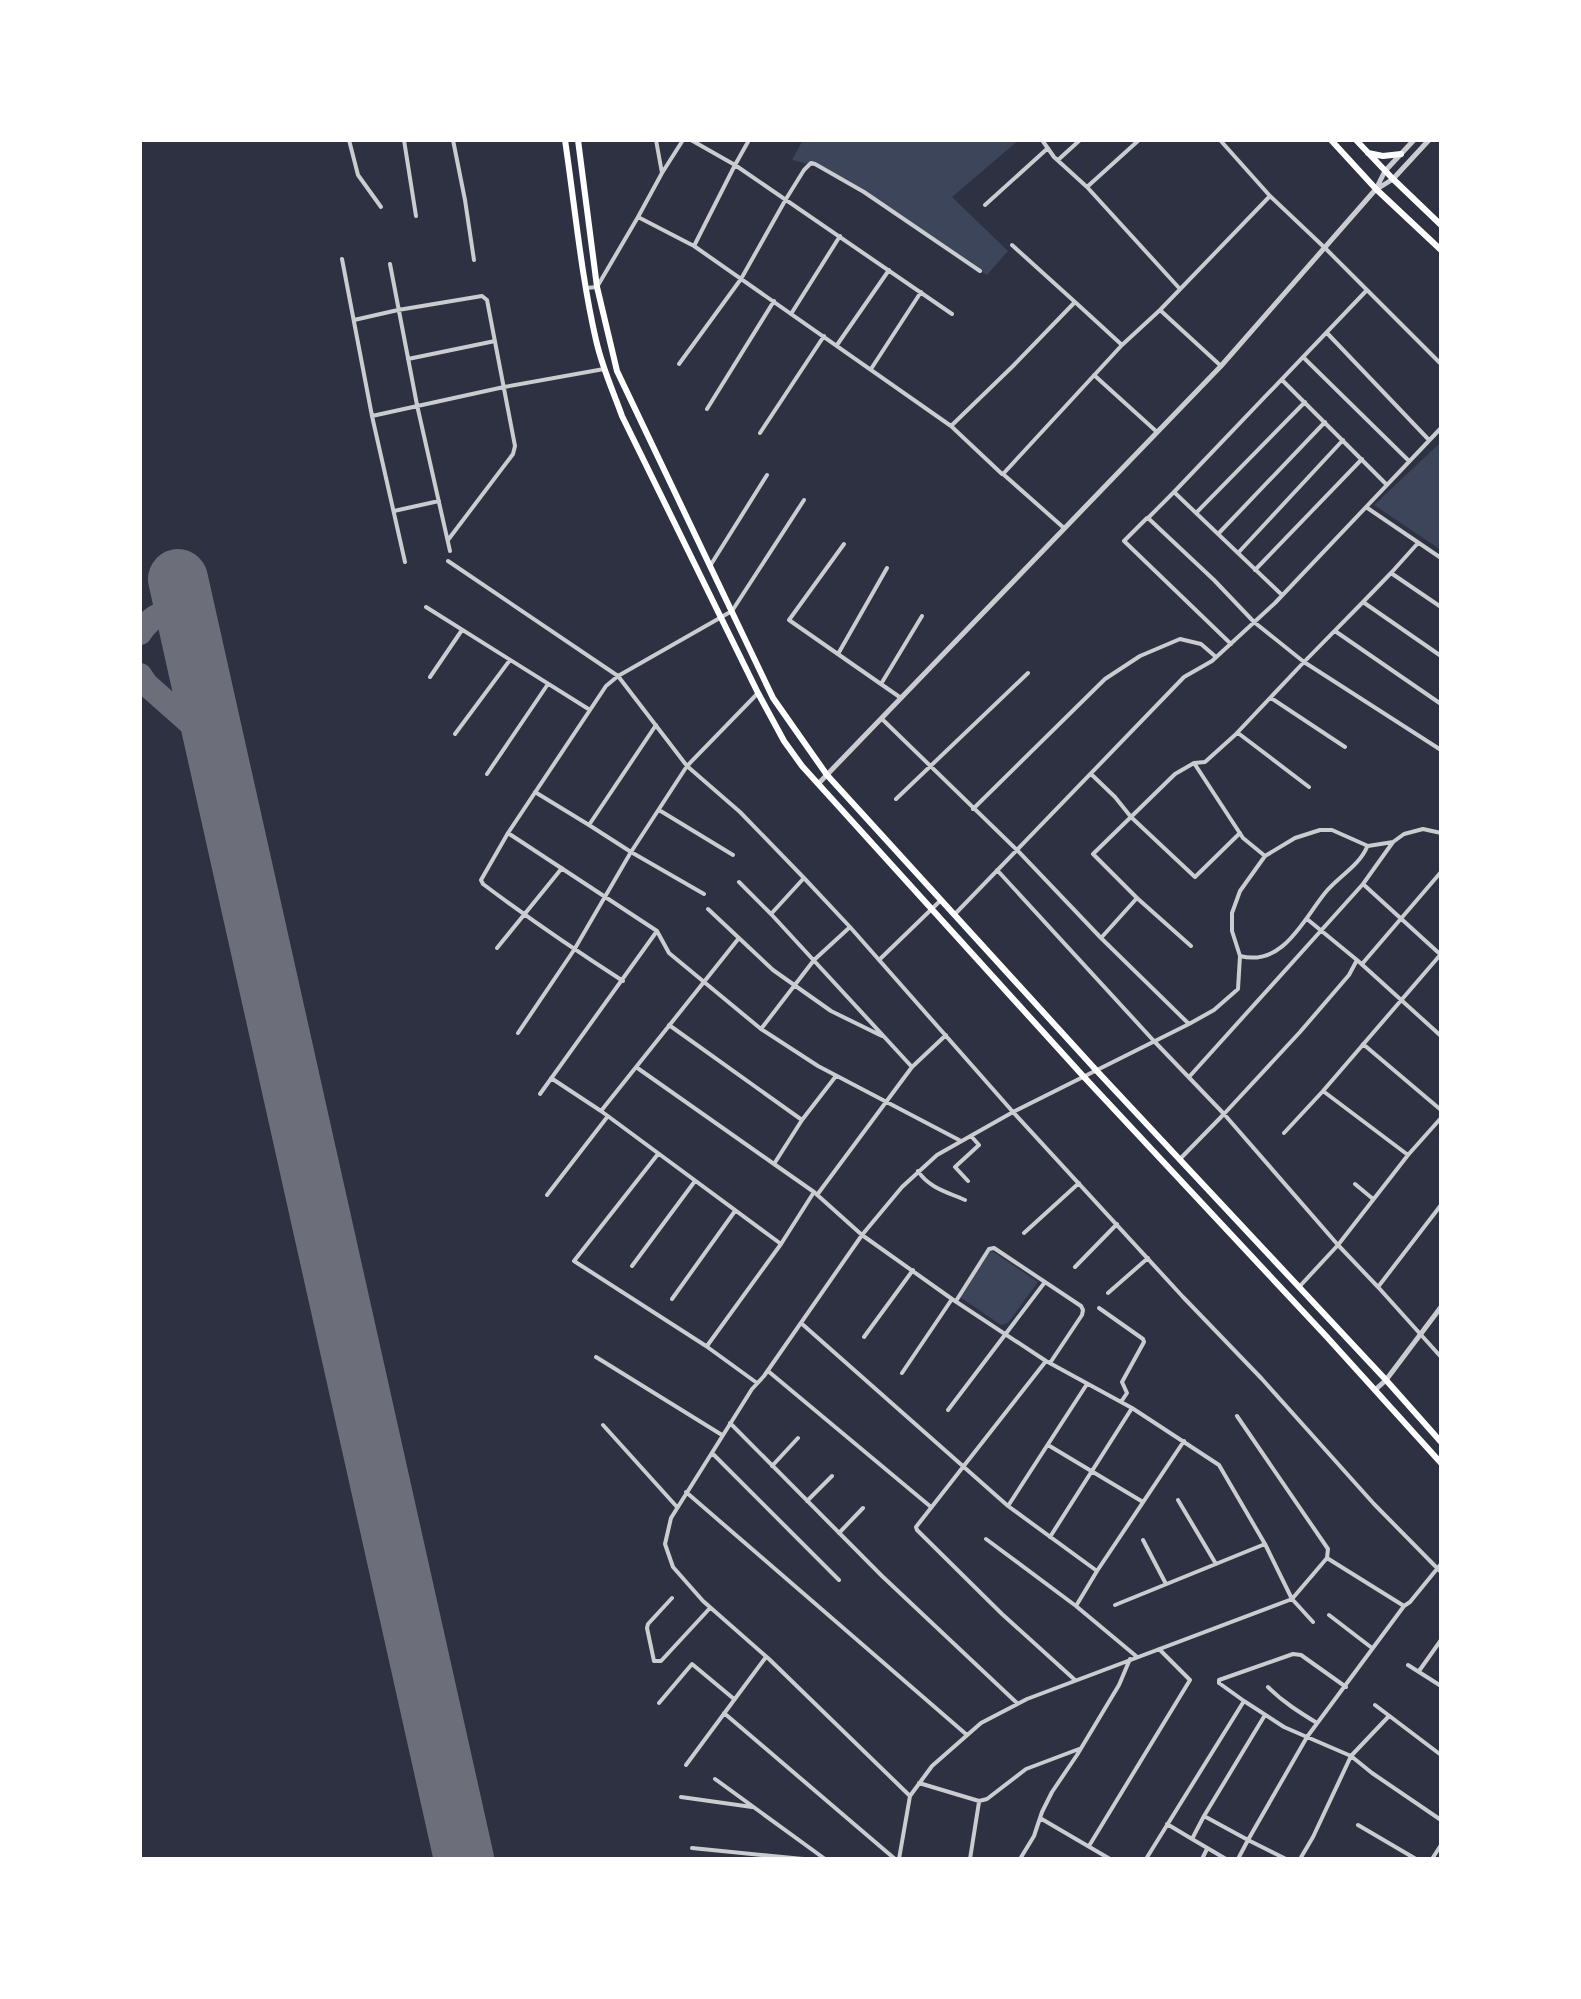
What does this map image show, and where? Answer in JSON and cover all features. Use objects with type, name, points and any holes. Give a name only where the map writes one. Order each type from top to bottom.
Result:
[{"type":"main road","points":[[565,140],[586,288],[604,369],[622,416],[784,741],[802,766],[1084,1077],[1441,1463]]},
{"type":"main road","points":[[578,140],[597,287],[617,371],[773,698],[827,775],[1441,1442]]},
{"type":"main road","points":[[1331,140],[1376,189],[1441,250]]},
{"type":"main road","points":[[1356,140],[1441,225]]},
{"type":"main road","points":[[1368,153],[1383,156],[1401,154]]},
{"type":"street","points":[[349,140],[358,175],[381,207]]},
{"type":"street","points":[[404,140],[416,216]]},
{"type":"street","points":[[453,140],[474,260]]},
{"type":"street","points":[[656,140],[662,173]]},
{"type":"street","points":[[586,288],[597,287],[683,140]]},
{"type":"street","points":[[691,140],[735,165],[952,314]]},
{"type":"street","points":[[694,246],[749,140]]},
{"type":"street","points":[[1042,140],[1180,289]]},
{"type":"street","points":[[1058,160],[1080,140]]},
{"type":"street","points":[[1087,187],[1139,140]]},
{"type":"street","points":[[1220,140],[1270,196],[1441,364]]},
{"type":"street","points":[[819,783],[1221,366],[1376,189],[1385,171],[1414,140]]},
{"type":"street","points":[[1376,189],[1393,179],[1429,140]]},
{"type":"street","points":[[985,205],[1048,148]]},
{"type":"street","points":[[679,364],[741,279],[808,165],[815,164],[864,192],[980,271]]},
{"type":"street","points":[[1003,474],[1122,345],[1270,196]]},
{"type":"street","points":[[638,217],[694,246],[951,426],[1064,528]]},
{"type":"street","points":[[791,314],[840,236]]},
{"type":"street","points":[[1012,245],[1122,345]]},
{"type":"street","points":[[342,259],[372,416],[405,562]]},
{"type":"street","points":[[390,264],[417,405],[450,551]]},
{"type":"street","points":[[837,345],[889,270]]},
{"type":"street","points":[[1231,644],[1124,541],[1367,290]]},
{"type":"street","points":[[871,369],[921,292]]},
{"type":"street","points":[[354,320],[482,296],[487,300],[515,450],[448,540]]},
{"type":"street","points":[[707,409],[774,301]]},
{"type":"street","points":[[951,426],[1075,302]]},
{"type":"street","points":[[1160,310],[1221,366]]},
{"type":"street","points":[[1327,333],[1429,440]]},
{"type":"street","points":[[760,433],[824,336]]},
{"type":"street","points":[[408,359],[495,341]]},
{"type":"street","points":[[1303,357],[1409,461]]},
{"type":"street","points":[[372,416],[604,369]]},
{"type":"street","points":[[1094,375],[1157,432]]},
{"type":"street","points":[[1282,380],[1387,485]]},
{"type":"street","points":[[1196,513],[1305,402]]},
{"type":"street","points":[[1218,534],[1325,422]]},
{"type":"street","points":[[955,914],[1184,677],[1216,657],[1282,595],[1441,428]]},
{"type":"street","points":[[1238,553],[1343,440]]},
{"type":"street","points":[[1255,570],[1362,459]]},
{"type":"street","points":[[710,566],[767,475]]},
{"type":"street","points":[[1174,492],[1282,595]]},
{"type":"street","points":[[623,981],[574,950],[481,882],[508,833],[606,686],[618,676],[732,611],[804,500]]},
{"type":"street","points":[[393,511],[439,501]]},
{"type":"street","points":[[1366,507],[1441,558]]},
{"type":"street","points":[[1148,518],[1254,622],[1304,662],[1441,750]]},
{"type":"street","points":[[1191,946],[1093,854],[1175,774],[1194,763],[1205,762],[1238,733],[1418,543]]},
{"type":"street","points":[[844,544],[789,620],[901,698]]},
{"type":"street","points":[[448,561],[618,676],[687,766],[740,812],[804,878],[1013,1112],[1374,1504],[1440,1568],[1404,1606],[1307,1737],[1238,1859]]},
{"type":"street","points":[[838,654],[887,568]]},
{"type":"street","points":[[1391,573],[1441,607]]},
{"type":"street","points":[[1363,602],[1441,656]]},
{"type":"street","points":[[426,607],[590,710]]},
{"type":"street","points":[[881,684],[922,616]]},
{"type":"street","points":[[430,677],[462,630]]},
{"type":"street","points":[[1335,631],[1441,704]]},
{"type":"street","points":[[973,809],[1105,679],[1140,656],[1180,639],[1201,644],[1216,657]]},
{"type":"street","points":[[455,734],[510,660]]},
{"type":"street","points":[[896,799],[1028,673]]},
{"type":"street","points":[[487,774],[548,684]]},
{"type":"street","points":[[518,1033],[574,950],[631,852],[687,766],[758,693]]},
{"type":"street","points":[[1271,698],[1345,747]]},
{"type":"street","points":[[881,718],[1189,1024]]},
{"type":"street","points":[[589,825],[656,725]]},
{"type":"street","points":[[1238,733],[1309,787]]},
{"type":"street","points":[[1194,763],[1240,833],[1265,856]]},
{"type":"street","points":[[1091,774],[1131,817],[1195,877],[1240,833]]},
{"type":"street","points":[[535,792],[704,894]]},
{"type":"street","points":[[659,810],[733,855]]},
{"type":"street","points":[[1189,1077],[1363,884],[1393,842],[1404,834],[1423,829],[1441,833]]},
{"type":"street","points":[[910,1796],[766,1657],[710,1608],[673,1567],[665,1544],[671,1518],[730,1423],[862,1235],[918,1171],[937,1155],[1013,1112],[1214,1010],[1238,989],[1240,956],[1232,931],[1232,913],[1240,891],[1265,856],[1295,838],[1320,830],[1332,830],[1368,846],[1393,842]]},
{"type":"street","points":[[508,833],[657,931],[669,953],[761,1029],[836,1076],[961,1141]]},
{"type":"street","points":[[1240,956],[1257,958],[1282,947],[1298,932],[1325,893],[1368,846]]},
{"type":"street","points":[[497,948],[562,868]]},
{"type":"street","points":[[997,869],[1224,1114],[1441,1357]]},
{"type":"street","points":[[1362,964],[1441,872]]},
{"type":"street","points":[[771,914],[804,878]]},
{"type":"street","points":[[739,882],[912,1067]]},
{"type":"street","points":[[1284,1133],[1441,954],[1363,884]]},
{"type":"street","points":[[1101,938],[1137,898]]},
{"type":"street","points":[[879,960],[942,900]]},
{"type":"street","points":[[708,909],[773,970],[831,1011],[885,1037]]},
{"type":"street","points":[[1307,919],[1441,1036]]},
{"type":"street","points":[[761,1029],[814,960],[850,927]]},
{"type":"street","points":[[540,1094],[657,931]]},
{"type":"street","points":[[601,1111],[739,938]]},
{"type":"street","points":[[1179,1160],[1329,998],[1349,975],[1357,960]]},
{"type":"street","points":[[669,1025],[802,1120]]},
{"type":"street","points":[[706,1346],[815,1193],[912,1067],[946,1035]]},
{"type":"street","points":[[1363,1044],[1441,1110]]},
{"type":"street","points":[[636,1067],[815,1193],[862,1235],[954,1300],[1048,1362],[1132,1408],[1219,1465],[1265,1544],[1292,1599],[1313,1622]]},
{"type":"street","points":[[774,1164],[802,1120],[836,1076]]},
{"type":"street","points":[[551,1078],[608,1116],[781,1244]]},
{"type":"street","points":[[1323,1091],[1408,1155]]},
{"type":"street","points":[[547,1195],[608,1116]]},
{"type":"street","points":[[1298,1288],[1338,1245],[1441,1118]]},
{"type":"street","points":[[968,1181],[955,1167],[979,1145],[971,1136]]},
{"type":"street","points":[[658,1154],[574,1261],[706,1346],[757,1383]]},
{"type":"street","points":[[918,1171],[930,1185],[965,1200]]},
{"type":"street","points":[[632,1266],[695,1181]]},
{"type":"street","points":[[1024,1233],[1079,1183]]},
{"type":"street","points":[[1355,1184],[1373,1199]]},
{"type":"street","points":[[1378,1287],[1441,1205]]},
{"type":"street","points":[[672,1299],[735,1211]]},
{"type":"street","points":[[1075,1267],[1117,1224]]},
{"type":"street","points":[[902,1373],[991,1248],[1081,1306],[1082,1315],[1048,1362],[917,1525],[917,1530],[1002,1614],[1075,1680]]},
{"type":"street","points":[[1108,1293],[1148,1258]]},
{"type":"street","points":[[864,1337],[913,1270]]},
{"type":"street","points":[[948,1410],[1045,1282]]},
{"type":"street","points":[[1375,1390],[1441,1307]]},
{"type":"street","points":[[1099,1308],[1144,1342],[1122,1382],[1127,1393],[1121,1402]]},
{"type":"street","points":[[801,1323],[1008,1506],[1097,1571]]},
{"type":"street","points":[[596,1357],[722,1435]]},
{"type":"street","points":[[768,1371],[931,1507]]},
{"type":"street","points":[[1008,1506],[1087,1384]]},
{"type":"street","points":[[1050,1537],[1132,1408]]},
{"type":"street","points":[[724,1713],[897,1859],[910,1796],[932,1766],[981,1723],[1075,1680],[1292,1599],[1327,1558],[1328,1549],[1237,1416]]},
{"type":"street","points":[[730,1423],[882,1576],[1018,1704]]},
{"type":"street","points":[[603,1425],[677,1507]]},
{"type":"street","points":[[772,1466],[798,1438]]},
{"type":"street","points":[[1076,1606],[1184,1441]]},
{"type":"street","points":[[1048,1445],[1143,1502]]},
{"type":"street","points":[[712,1453],[839,1580]]},
{"type":"street","points":[[807,1501],[832,1476]]},
{"type":"street","points":[[686,1492],[967,1735]]},
{"type":"street","points":[[1178,1500],[1216,1564]]},
{"type":"street","points":[[839,1533],[863,1508]]},
{"type":"street","points":[[986,1539],[1076,1606],[1137,1657]]},
{"type":"street","points":[[1143,1540],[1166,1584]]},
{"type":"street","points":[[1115,1605],[1265,1544]]},
{"type":"street","points":[[1327,1558],[1404,1606]]},
{"type":"street","points":[[672,1598],[647,1628],[654,1661],[657,1662],[710,1608]]},
{"type":"street","points":[[1329,1615],[1372,1648]]},
{"type":"street","points":[[1418,1671],[1441,1640]]},
{"type":"street","points":[[1089,1846],[1190,1680],[1159,1649]]},
{"type":"street","points":[[1346,1687],[1301,1655],[1293,1654],[1219,1680],[1219,1683],[1284,1727],[1351,1756],[1441,1820]]},
{"type":"street","points":[[686,1765],[766,1657]]},
{"type":"street","points":[[1020,1859],[1034,1836],[1052,1792],[1119,1685],[1130,1659]]},
{"type":"street","points":[[659,1703],[692,1664],[734,1699]]},
{"type":"street","points":[[1408,1665],[1441,1686]]},
{"type":"street","points":[[1268,1687],[1281,1700],[1317,1723]]},
{"type":"street","points":[[1146,1859],[1244,1701]]},
{"type":"street","points":[[1375,1705],[1441,1755]]},
{"type":"street","points":[[1192,1839],[1265,1715]]},
{"type":"street","points":[[1300,1859],[1351,1756],[1389,1716]]},
{"type":"street","points":[[919,1783],[979,1801],[987,1799],[1026,1769],[1081,1748]]},
{"type":"street","points":[[715,1779],[825,1859]]},
{"type":"street","points":[[681,1797],[754,1807]]},
{"type":"street","points":[[970,1859],[979,1801]]},
{"type":"street","points":[[1204,1816],[1286,1859]]},
{"type":"street","points":[[1040,1818],[1110,1859]]},
{"type":"street","points":[[1167,1824],[1226,1859]]},
{"type":"street","points":[[1358,1825],[1416,1859]]},
{"type":"street","points":[[1432,1859],[1441,1845]]},
{"type":"street","points":[[692,1848],[803,1859]]},
{"type":"street","points":[[1202,1859],[1207,1849]]},
{"type":"shaded area","points":[[803,140],[1019,140],[952,197],[1008,251],[987,275],[826,169],[792,160]]},
{"type":"shaded area","points":[[1441,442],[1441,550],[1374,505]]},
{"type":"shaded area","points":[[992,1251],[1038,1282],[1008,1323],[1001,1325],[960,1297]]},
{"type":"taxiway","points":[[140,633],[153,619],[166,612],[192,616],[201,625],[206,637],[205,652],[197,667]]},
{"type":"taxiway","points":[[140,675],[146,684],[215,745]]},
{"type":"runway","points":[[178,579],[464,1859]]}]
